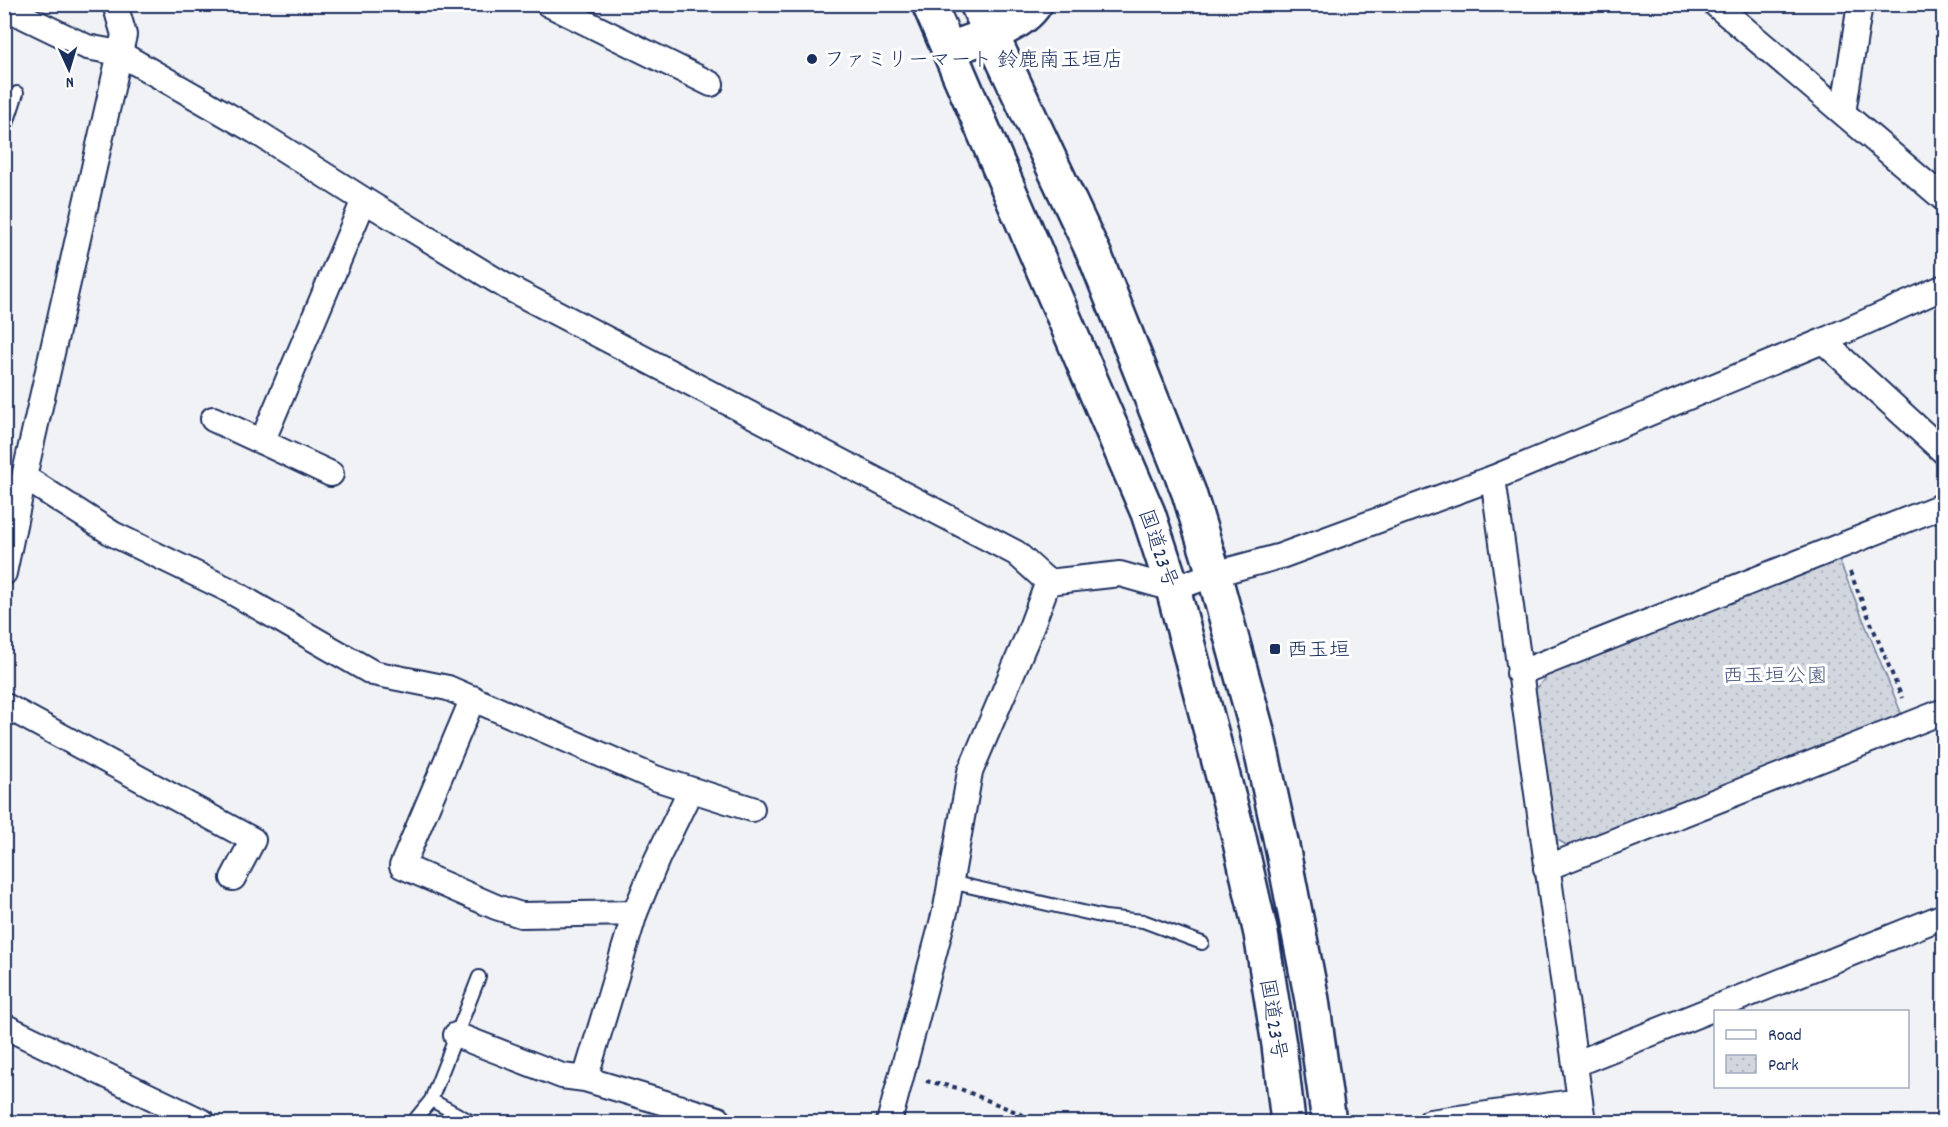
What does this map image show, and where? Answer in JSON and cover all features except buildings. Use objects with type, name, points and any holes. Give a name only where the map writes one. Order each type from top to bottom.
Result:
[{"type":"main road","name":"国道23号","points":[[929,4],[1148,513],[1173,590],[1231,806],[1261,934],[1279,1045],[1288,1122]]},
{"type":"main road","name":"国道23号","points":[[977,4],[1095,256],[1189,493],[1256,727],[1312,1000],[1329,1122]]},
{"type":"main road","points":[[949,49],[990,34],[1028,15],[1035,4]]},
{"type":"street","points":[[4,573],[124,34],[115,4]]},
{"type":"street","points":[[548,4],[711,84]]},
{"type":"street","points":[[1715,4],[1944,200]]},
{"type":"street","points":[[1843,112],[1860,4]]},
{"type":"street","points":[[4,7],[87,47],[119,53],[255,131],[507,287],[1016,553],[1048,582],[1120,574],[1173,590],[1214,574],[1281,556],[1493,478],[1823,341],[1944,288]]},
{"type":"street","points":[[262,442],[364,200]]},
{"type":"street","points":[[1823,341],[1944,452]]},
{"type":"street","points":[[213,419],[331,474]]},
{"type":"street","points":[[24,477],[113,534],[227,589],[373,674],[448,688],[655,778],[752,809]]},
{"type":"street","points":[[1430,1122],[1581,1112],[1493,478]]},
{"type":"street","points":[[1519,672],[1944,505]]},
{"type":"street","points":[[890,1122],[946,908],[970,772],[1027,638],[1048,582]]},
{"type":"street","points":[[473,698],[402,866],[521,915],[635,913]]},
{"type":"street","points":[[4,705],[253,840],[233,878]]},
{"type":"street","points":[[1546,868],[1944,711]]},
{"type":"street","points":[[585,1078],[635,913],[657,859],[690,791]]},
{"type":"street","points":[[1575,1064],[1944,916]]},
{"type":"street","points":[[4,1026],[203,1122]]},
{"type":"street","points":[[456,1035],[562,1076],[585,1078],[718,1119]]},
{"type":"lane","points":[[4,133],[17,93]]},
{"type":"lane","points":[[950,882],[1105,916],[1143,921],[1202,943]]},
{"type":"lane","points":[[412,1122],[431,1100],[479,977]]},
{"type":"lane","points":[[431,1100],[472,1122]]},
{"type":"path","points":[[1840,546],[1912,724]]},
{"type":"path","points":[[902,1075],[958,1088],[1040,1122]]},
{"type":"green space","name":"西玉垣公園","points":[[1839,560],[1902,715],[1568,846],[1554,838],[1535,690],[1547,676]]},
{"type":"place","name":"ファミリーマート 鈴鹿南玉垣店","points":[[812,59]]},
{"type":"place","name":"西玉垣","points":[[1275,649]]}]
